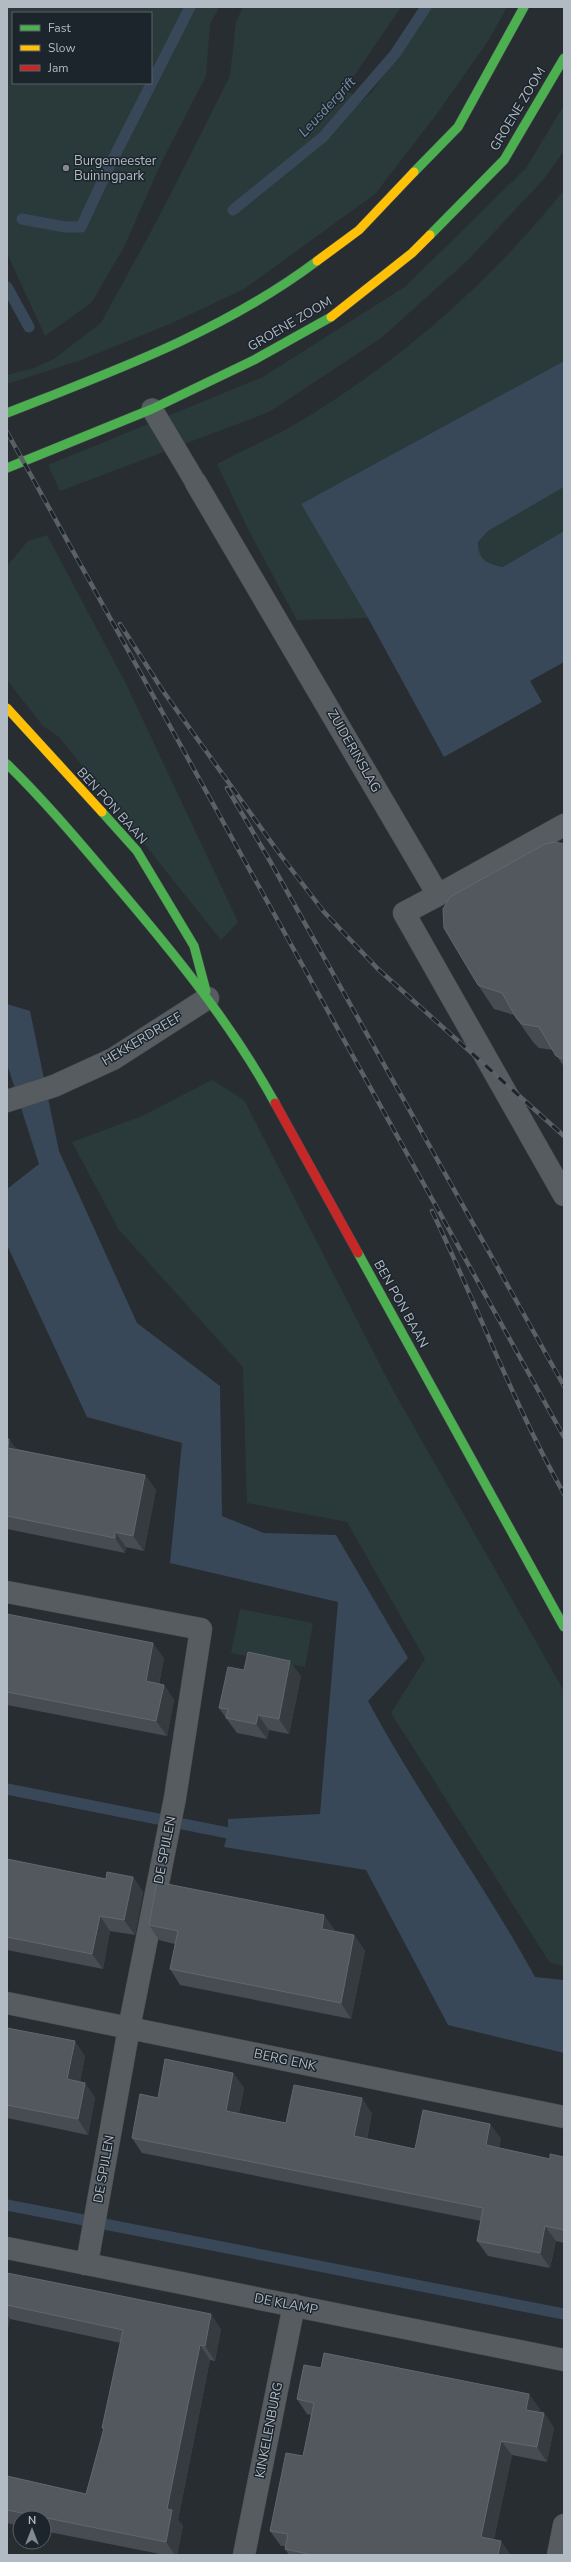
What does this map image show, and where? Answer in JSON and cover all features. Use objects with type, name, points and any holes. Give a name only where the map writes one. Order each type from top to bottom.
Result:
[{"type":"main road","points":[[7,413],[153,356],[231,316],[298,276],[359,230],[458,127],[524,7]]},
{"type":"main road","name":"GROENE ZOOM","points":[[7,468],[152,409],[254,360],[333,316],[412,253],[467,200],[504,160],[564,58]]},
{"type":"main road","name":"BEN PON BAAN","points":[[7,708],[137,851],[194,946],[208,998]]},
{"type":"main road","name":"BEN PON BAAN","points":[[7,764],[34,789],[122,891],[208,998],[254,1065],[564,1627]]},
{"type":"street","name":"ZUIDERINSLAG","points":[[196,483],[438,894]]},
{"type":"street","points":[[564,825],[404,913],[564,1194]]},
{"type":"street","name":"HEKKERDREEF","points":[[7,1101],[54,1086],[113,1059],[208,998]]},
{"type":"street","name":"DE SPIJLEN","points":[[7,1592],[200,1629],[175,1798],[129,2028],[87,2258]]},
{"type":"street","name":"BERG ENK","points":[[7,2003],[564,2117]]},
{"type":"street","name":"DE KLAMP","points":[[7,2248],[87,2258],[294,2305],[564,2360]]},
{"type":"street","name":"KINKELENBURG","points":[[244,2555],[294,2305]]},
{"type":"street","points":[[558,2555],[564,2525]]},
{"type":"lane","points":[[152,409],[196,483]]},
{"type":"shaded area","name":"Burgemeester Buiningpark","points":[[7,7],[219,7],[210,24],[206,76],[161,163],[124,247],[92,302],[45,336],[7,253]]},
{"type":"shaded area","points":[[243,7],[401,7],[345,89],[362,101],[372,92],[430,7],[507,7],[488,41],[436,115],[375,194],[244,289],[172,323],[81,360],[7,384],[7,375],[34,368],[54,359],[101,323],[161,213],[230,76],[236,22]]},
{"type":"shaded area","points":[[564,105],[564,151],[543,180],[468,260],[381,338],[269,412],[60,491],[48,465],[263,377],[406,286],[526,168]]},
{"type":"shaded area","points":[[564,190],[564,361],[301,504],[368,618],[297,620],[249,531],[217,464],[298,423],[345,393],[413,342],[478,285],[537,223]]},
{"type":"shaded area","points":[[564,487],[564,531],[503,567],[488,563],[481,557],[478,542],[488,531]]},
{"type":"shaded area","points":[[47,535],[126,684],[238,922],[221,940],[59,737],[43,726],[7,680],[7,566],[28,541]]},
{"type":"shaded area","points":[[212,1080],[244,1100],[393,1390],[564,1691],[564,1966],[550,1963],[391,1713],[425,1659],[347,1522],[247,1503],[243,1367],[119,1230],[72,1142],[142,1116]]},
{"type":"shaded area","points":[[240,1609],[313,1623],[305,1667],[231,1653]]},
{"type":"water","points":[[564,361],[564,487],[488,531],[478,542],[478,548],[484,560],[488,563],[503,567],[564,531],[564,662],[530,681],[542,702],[444,757],[368,618],[301,504]]},
{"type":"water","points":[[7,1004],[30,1011],[59,1151],[137,1323],[220,1386],[222,1516],[264,1533],[336,1535],[408,1658],[368,1701],[408,1771],[494,1907],[535,1977],[564,1980],[564,2053],[448,2025],[366,1870],[224,1847],[228,1833],[228,1819],[320,1814],[338,1602],[170,1563],[182,1443],[87,1417],[7,1245],[7,1189],[39,1164],[7,1064]]},
{"type":"building","points":[[555,842],[564,844],[564,1059],[556,1056],[539,1027],[522,1024],[517,1019],[502,993],[478,985],[444,928],[443,909],[450,897],[545,844]]},
{"type":"building","points":[[7,1439],[9,1439],[8,1448],[145,1475],[133,1536],[115,1532],[115,1538],[7,1516]]},
{"type":"building","points":[[7,1614],[153,1643],[146,1681],[164,1685],[156,1721],[7,1692]]},
{"type":"building","points":[[248,1652],[290,1661],[279,1719],[258,1715],[256,1724],[226,1718],[228,1709],[219,1708],[228,1667],[244,1670]]},
{"type":"building","points":[[7,1859],[106,1879],[107,1872],[133,1877],[124,1920],[100,1916],[92,1954],[7,1937]]},
{"type":"building","points":[[157,1882],[324,1915],[322,1929],[354,1935],[341,2003],[170,1969],[178,1931],[149,1925]]},
{"type":"building","points":[[7,2028],[75,2041],[67,2079],[85,2083],[78,2119],[7,2105]]},
{"type":"building","points":[[165,2059],[233,2073],[226,2111],[286,2123],[294,2085],[362,2098],[354,2136],[415,2149],[423,2110],[490,2124],[486,2145],[550,2159],[550,2154],[564,2157],[564,2230],[545,2226],[540,2253],[477,2241],[483,2208],[132,2138],[140,2094],[158,2098]]},
{"type":"building","points":[[7,2273],[211,2314],[205,2346],[200,2345],[167,2509],[172,2510],[166,2542],[52,2519],[52,2510],[7,2510],[7,2476],[86,2494],[104,2428],[102,2428],[123,2330],[7,2305]]},
{"type":"building","points":[[324,2353],[529,2394],[526,2410],[544,2413],[537,2447],[501,2441],[481,2537],[501,2541],[498,2555],[313,2555],[285,2549],[288,2534],[270,2531],[286,2453],[303,2456],[314,2403],[297,2399],[304,2365],[321,2368]]},
{"type":"waterway","points":[[152,82],[190,7]]},
{"type":"waterway","name":"Leusdergrift","points":[[233,210],[323,137],[395,54],[426,7]]},
{"type":"waterway","points":[[22,219],[65,227],[81,227],[109,167],[151,84]]},
{"type":"waterway","points":[[7,287],[29,327]]},
{"type":"waterway","points":[[7,1789],[228,1833]]},
{"type":"waterway","points":[[7,2205],[564,2314]]},
{"type":"railway","points":[[7,432],[564,1437]]},
{"type":"railway","points":[[120,624],[163,691],[279,853],[324,912],[378,969],[564,1136]]},
{"type":"railway","points":[[227,788],[270,861],[564,1386]]},
{"type":"railway","points":[[432,1211],[528,1425],[564,1494]]},
{"type":"traffic: fast","points":[[414,172],[458,127],[524,7]]},
{"type":"traffic: fast","points":[[430,235],[504,160],[564,58]]},
{"type":"traffic: fast","points":[[7,413],[128,365],[206,329],[281,286],[317,261]]},
{"type":"traffic: fast","points":[[7,468],[152,409],[254,360],[331,317]]},
{"type":"traffic: fast","points":[[7,764],[75,838],[179,962],[240,1045],[275,1103]]},
{"type":"traffic: fast","points":[[102,812],[137,851],[194,946],[206,991]]},
{"type":"traffic: fast","points":[[358,1253],[564,1627]]},
{"type":"traffic: slow","points":[[317,261],[359,230],[414,172]]},
{"type":"traffic: slow","points":[[331,317],[412,253],[430,235]]},
{"type":"traffic: slow","points":[[7,708],[102,812]]},
{"type":"traffic: jam","points":[[275,1103],[358,1253]]},
{"type":"place","name":"Burgemeester Buiningpark","points":[[66,168]]}]
